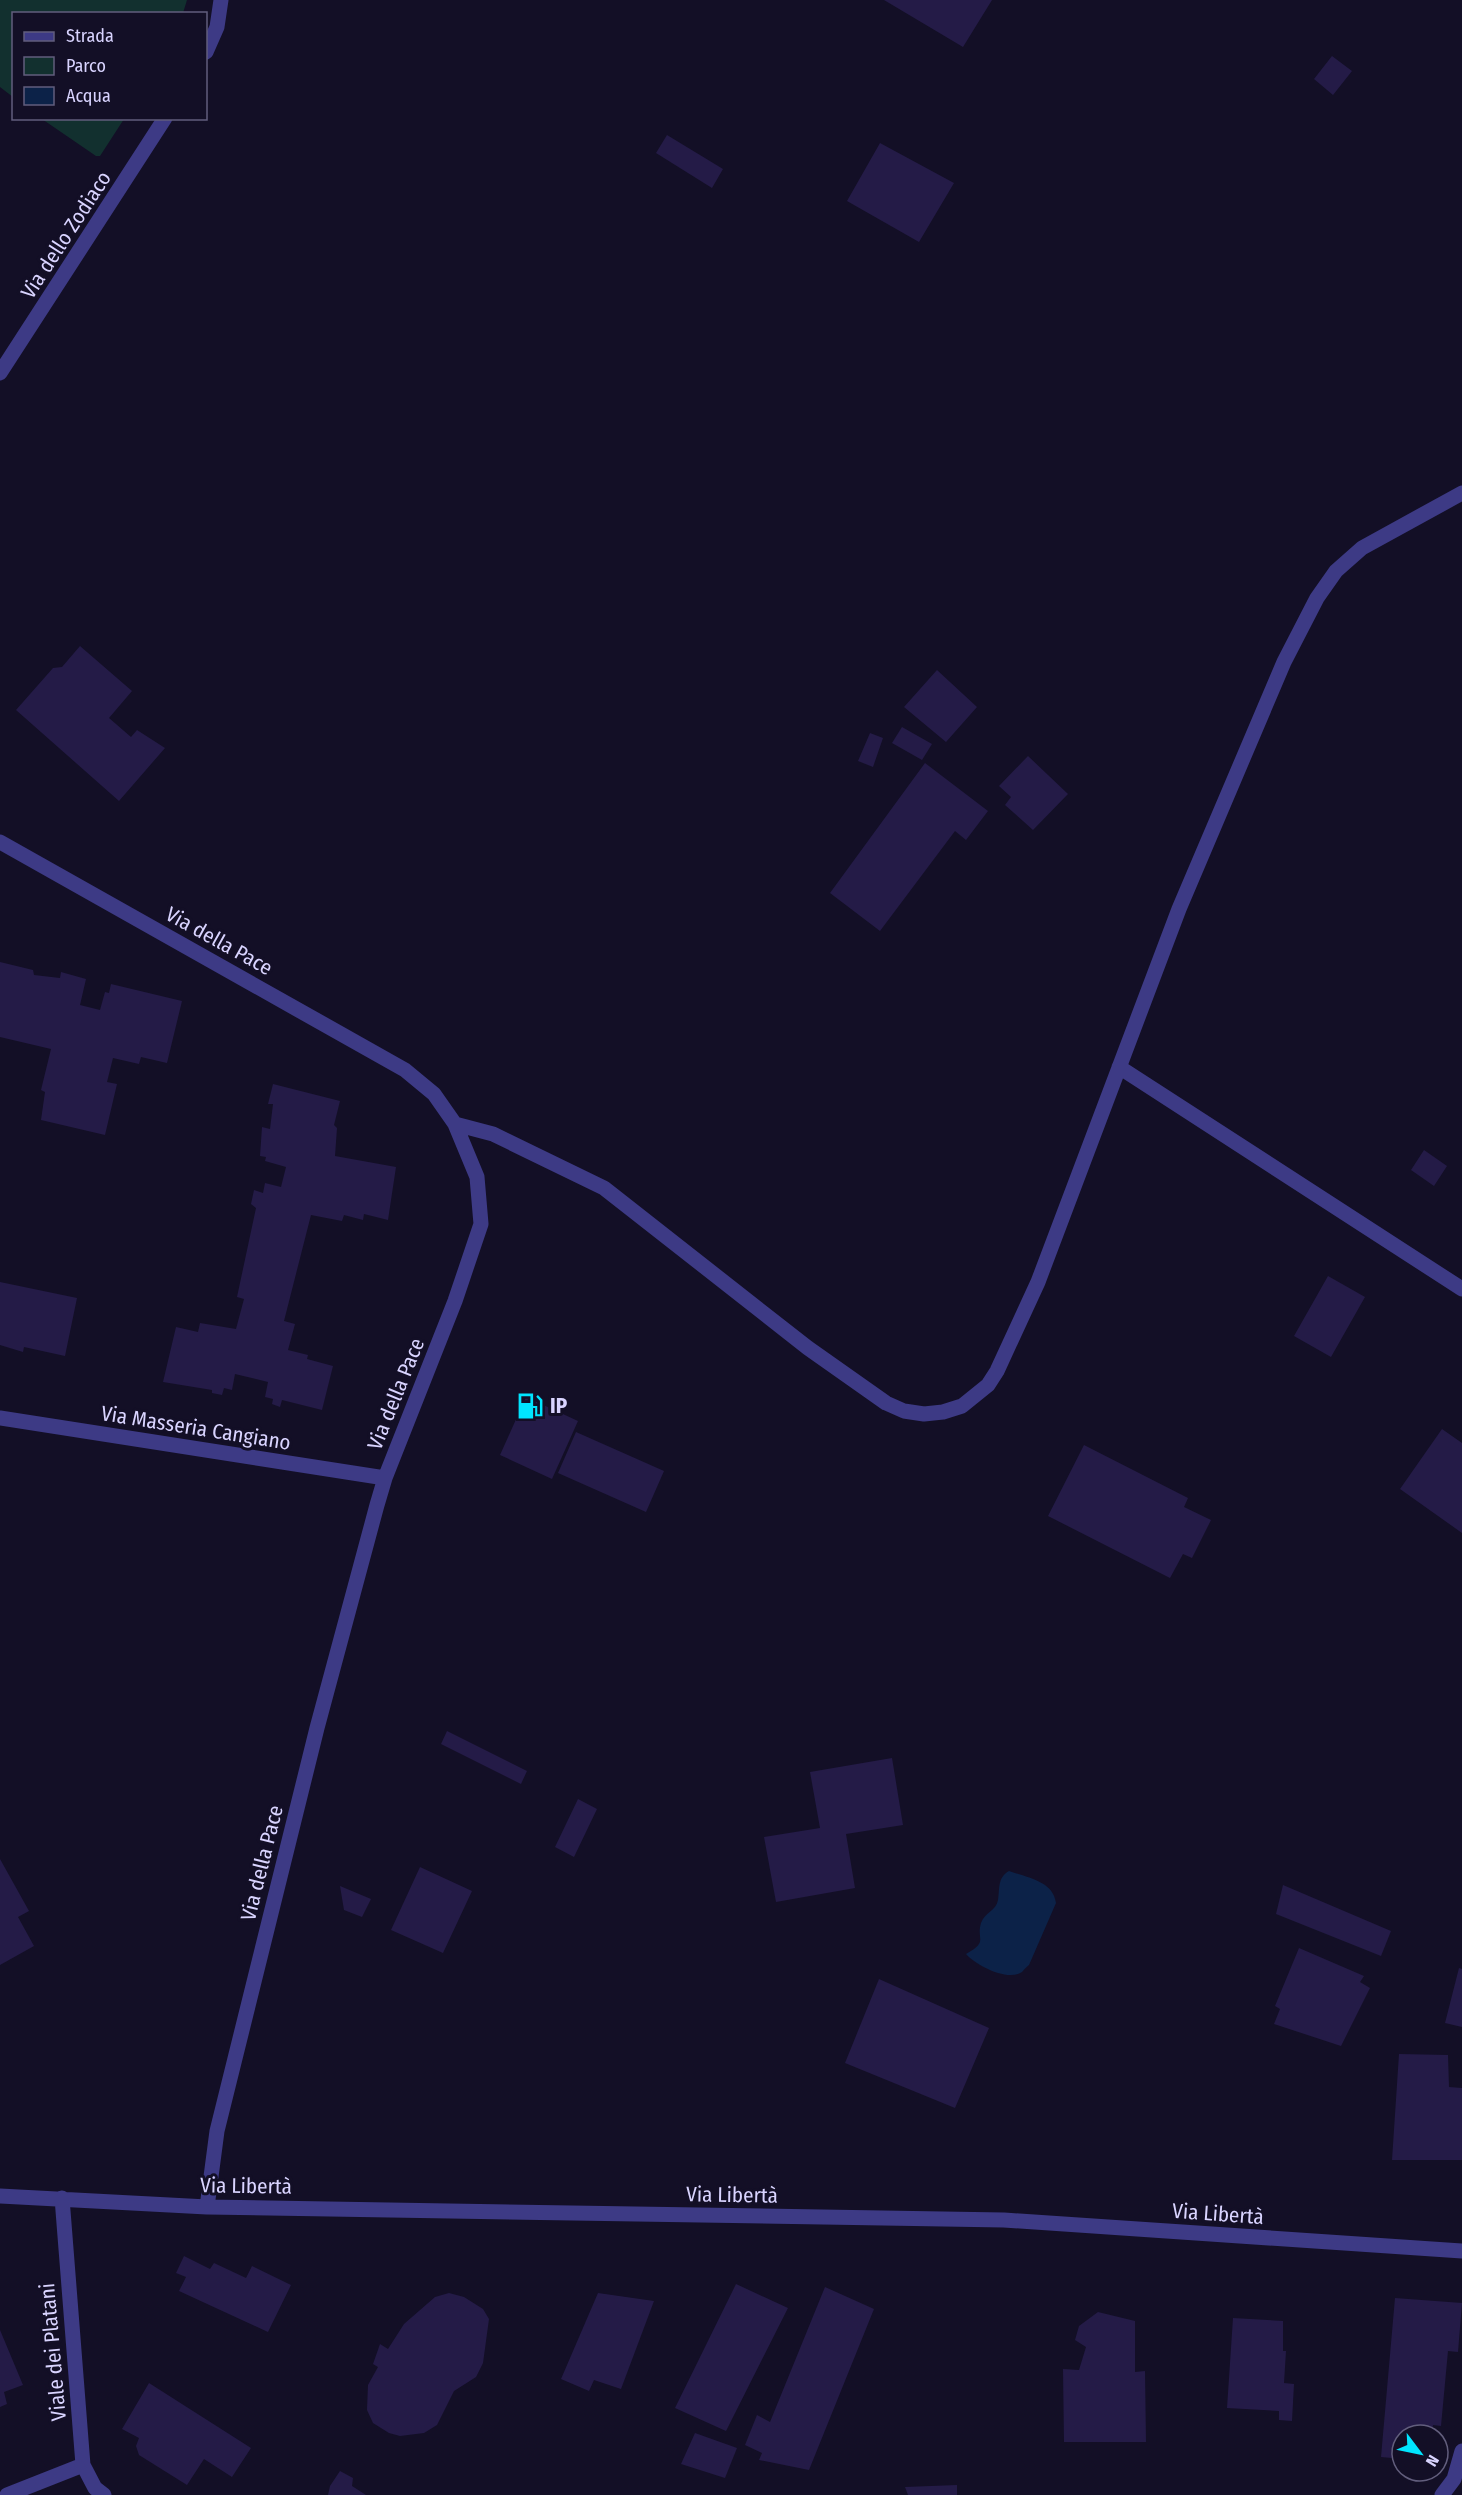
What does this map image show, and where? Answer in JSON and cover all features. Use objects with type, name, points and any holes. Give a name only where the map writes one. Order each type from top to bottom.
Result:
[{"type":"street","points":[[207,50],[217,27],[221,0]]},
{"type":"street","name":"Via dello Zodiaco","points":[[0,373],[164,120]]},
{"type":"street","points":[[455,1124],[493,1134],[604,1188],[808,1348],[886,1403],[904,1411],[924,1414],[944,1412],[962,1406],[988,1385],[997,1371],[1038,1282],[1184,898],[1284,662],[1317,598],[1336,571],[1362,548],[1462,493]]},
{"type":"street","name":"Via della Pace","points":[[0,842],[405,1070],[434,1094],[455,1124],[477,1177],[481,1224],[455,1301],[385,1478],[317,1728],[217,2131],[207,2207]]},
{"type":"street","points":[[1119,1067],[1462,1289]]},
{"type":"street","name":"Via Masseria Cangiano","points":[[0,1418],[385,1478]]},
{"type":"street","name":"Via Libertà","points":[[0,2196],[207,2207],[1004,2220],[1462,2251]]},
{"type":"street","name":"Viale dei Platani","points":[[62,2198],[83,2464],[95,2488],[104,2495]]},
{"type":"street","points":[[1442,2495],[1454,2479],[1462,2451]]},
{"type":"street","points":[[7,2495],[83,2464]]},
{"type":"green space","points":[[0,0],[187,0],[183,12],[12,12],[12,96],[0,87]]},
{"type":"green space","points":[[43,120],[123,120],[100,156],[96,156]]},
{"type":"water","points":[[1009,1871],[1045,1885],[1054,1896],[1056,1903],[1029,1965],[1016,1975],[992,1971],[966,1954],[980,1943],[981,1923],[997,1904],[1002,1877]]},
{"type":"building","points":[[884,0],[992,0],[963,47]]},
{"type":"building","points":[[1332,56],[1352,71],[1333,95],[1314,79]]},
{"type":"building","points":[[667,135],[723,169],[712,188],[656,153]]},
{"type":"building","points":[[880,143],[954,183],[919,242],[847,201]]},
{"type":"building","points":[[80,646],[132,691],[109,718],[131,737],[137,730],[165,748],[119,801],[16,710],[53,668],[62,667]]},
{"type":"building","points":[[937,670],[977,707],[946,742],[904,707]]},
{"type":"building","points":[[902,727],[932,744],[922,760],[892,743]]},
{"type":"building","points":[[870,733],[883,738],[873,767],[858,761]]},
{"type":"building","points":[[1028,756],[1068,794],[1033,830],[1005,805],[1011,797],[999,786]]},
{"type":"building","points":[[925,763],[988,811],[966,840],[955,831],[880,931],[830,893]]},
{"type":"building","points":[[0,962],[33,970],[34,975],[60,978],[61,972],[86,979],[80,1005],[100,1010],[105,992],[109,993],[111,984],[182,1001],[167,1063],[141,1057],[139,1064],[113,1058],[107,1082],[117,1084],[105,1135],[41,1120],[45,1092],[41,1090],[51,1049],[0,1037]]},
{"type":"building","points":[[273,1084],[340,1101],[334,1125],[337,1128],[335,1156],[396,1167],[388,1220],[364,1214],[363,1220],[344,1215],[342,1221],[311,1215],[284,1321],[295,1324],[288,1350],[308,1355],[307,1359],[333,1366],[322,1410],[282,1400],[280,1407],[272,1404],[273,1399],[265,1397],[268,1382],[235,1374],[232,1390],[224,1388],[222,1395],[212,1393],[212,1390],[163,1382],[176,1327],[198,1332],[200,1323],[236,1329],[244,1299],[237,1297],[256,1208],[251,1204],[254,1190],[263,1193],[265,1183],[281,1187],[286,1167],[265,1161],[266,1157],[260,1156],[262,1127],[270,1129],[273,1104],[268,1104]]},
{"type":"building","points":[[1424,1150],[1447,1166],[1434,1186],[1411,1170]]},
{"type":"building","points":[[1328,1276],[1365,1297],[1331,1357],[1294,1336]]},
{"type":"building","points":[[0,1282],[77,1298],[65,1356],[24,1347],[23,1352],[0,1345]]},
{"type":"building","points":[[526,1397],[578,1421],[552,1479],[500,1455]]},
{"type":"building","points":[[1442,1429],[1462,1443],[1462,1533],[1400,1489]]},
{"type":"building","points":[[576,1432],[664,1471],[646,1512],[558,1473]]},
{"type":"building","points":[[1084,1445],[1188,1498],[1184,1507],[1211,1520],[1192,1558],[1183,1554],[1170,1578],[1048,1516]]},
{"type":"building","points":[[447,1731],[527,1771],[521,1784],[441,1744]]},
{"type":"building","points":[[892,1758],[903,1825],[846,1834],[855,1888],[776,1902],[764,1837],[820,1828],[810,1772]]},
{"type":"building","points":[[578,1799],[597,1809],[574,1857],[555,1847]]},
{"type":"building","points":[[0,1859],[29,1911],[18,1917],[34,1946],[0,1965]]},
{"type":"building","points":[[420,1867],[472,1891],[443,1953],[391,1930]]},
{"type":"building","points":[[1283,1885],[1391,1931],[1381,1956],[1276,1914]]},
{"type":"building","points":[[340,1886],[371,1899],[362,1917],[344,1910]]},
{"type":"building","points":[[1299,1948],[1364,1976],[1360,1982],[1370,1988],[1341,2046],[1274,2024],[1280,2009],[1275,2006]]},
{"type":"building","points":[[1459,1968],[1462,1969],[1462,2027],[1445,2023]]},
{"type":"building","points":[[879,1979],[989,2028],[955,2108],[845,2063]]},
{"type":"building","points":[[1399,2054],[1448,2055],[1449,2087],[1462,2088],[1462,2160],[1392,2160]]},
{"type":"building","points":[[184,2256],[210,2269],[214,2263],[246,2278],[252,2266],[291,2285],[268,2332],[179,2291],[186,2277],[176,2273]]},
{"type":"building","points":[[736,2284],[788,2308],[726,2431],[675,2408]]},
{"type":"building","points":[[825,2287],[874,2309],[809,2470],[759,2460],[762,2453],[745,2445],[757,2415],[770,2422]]},
{"type":"building","points":[[449,2293],[464,2297],[483,2309],[489,2319],[483,2363],[476,2377],[454,2391],[437,2425],[424,2433],[400,2436],[389,2433],[373,2423],[367,2410],[368,2385],[378,2367],[373,2364],[380,2344],[388,2349],[404,2324],[435,2297]]},
{"type":"building","points":[[598,2293],[654,2301],[621,2389],[594,2380],[589,2391],[561,2379]]},
{"type":"building","points":[[1395,2298],[1462,2303],[1458,2352],[1448,2351],[1441,2423],[1390,2423],[1390,2458],[1381,2457]]},
{"type":"building","points":[[1098,2312],[1135,2321],[1135,2372],[1145,2371],[1146,2442],[1064,2442],[1063,2369],[1079,2370],[1086,2347],[1075,2340],[1079,2326]]},
{"type":"building","points":[[1233,2318],[1283,2321],[1283,2351],[1286,2351],[1284,2383],[1294,2384],[1292,2421],[1279,2420],[1279,2411],[1227,2408]]},
{"type":"building","points":[[0,2330],[23,2385],[4,2392],[7,2404],[0,2407]]},
{"type":"building","points":[[149,2383],[251,2448],[232,2477],[204,2459],[187,2485],[139,2455],[136,2446],[139,2438],[122,2429]]},
{"type":"building","points":[[695,2433],[737,2448],[725,2478],[681,2464]]},
{"type":"building","points":[[340,2471],[353,2478],[352,2486],[366,2495],[328,2495],[330,2486]]},
{"type":"building","points":[[957,2485],[957,2495],[908,2495],[905,2487]]},
{"type":"place","name":"IP","points":[[530,1406]]}]
